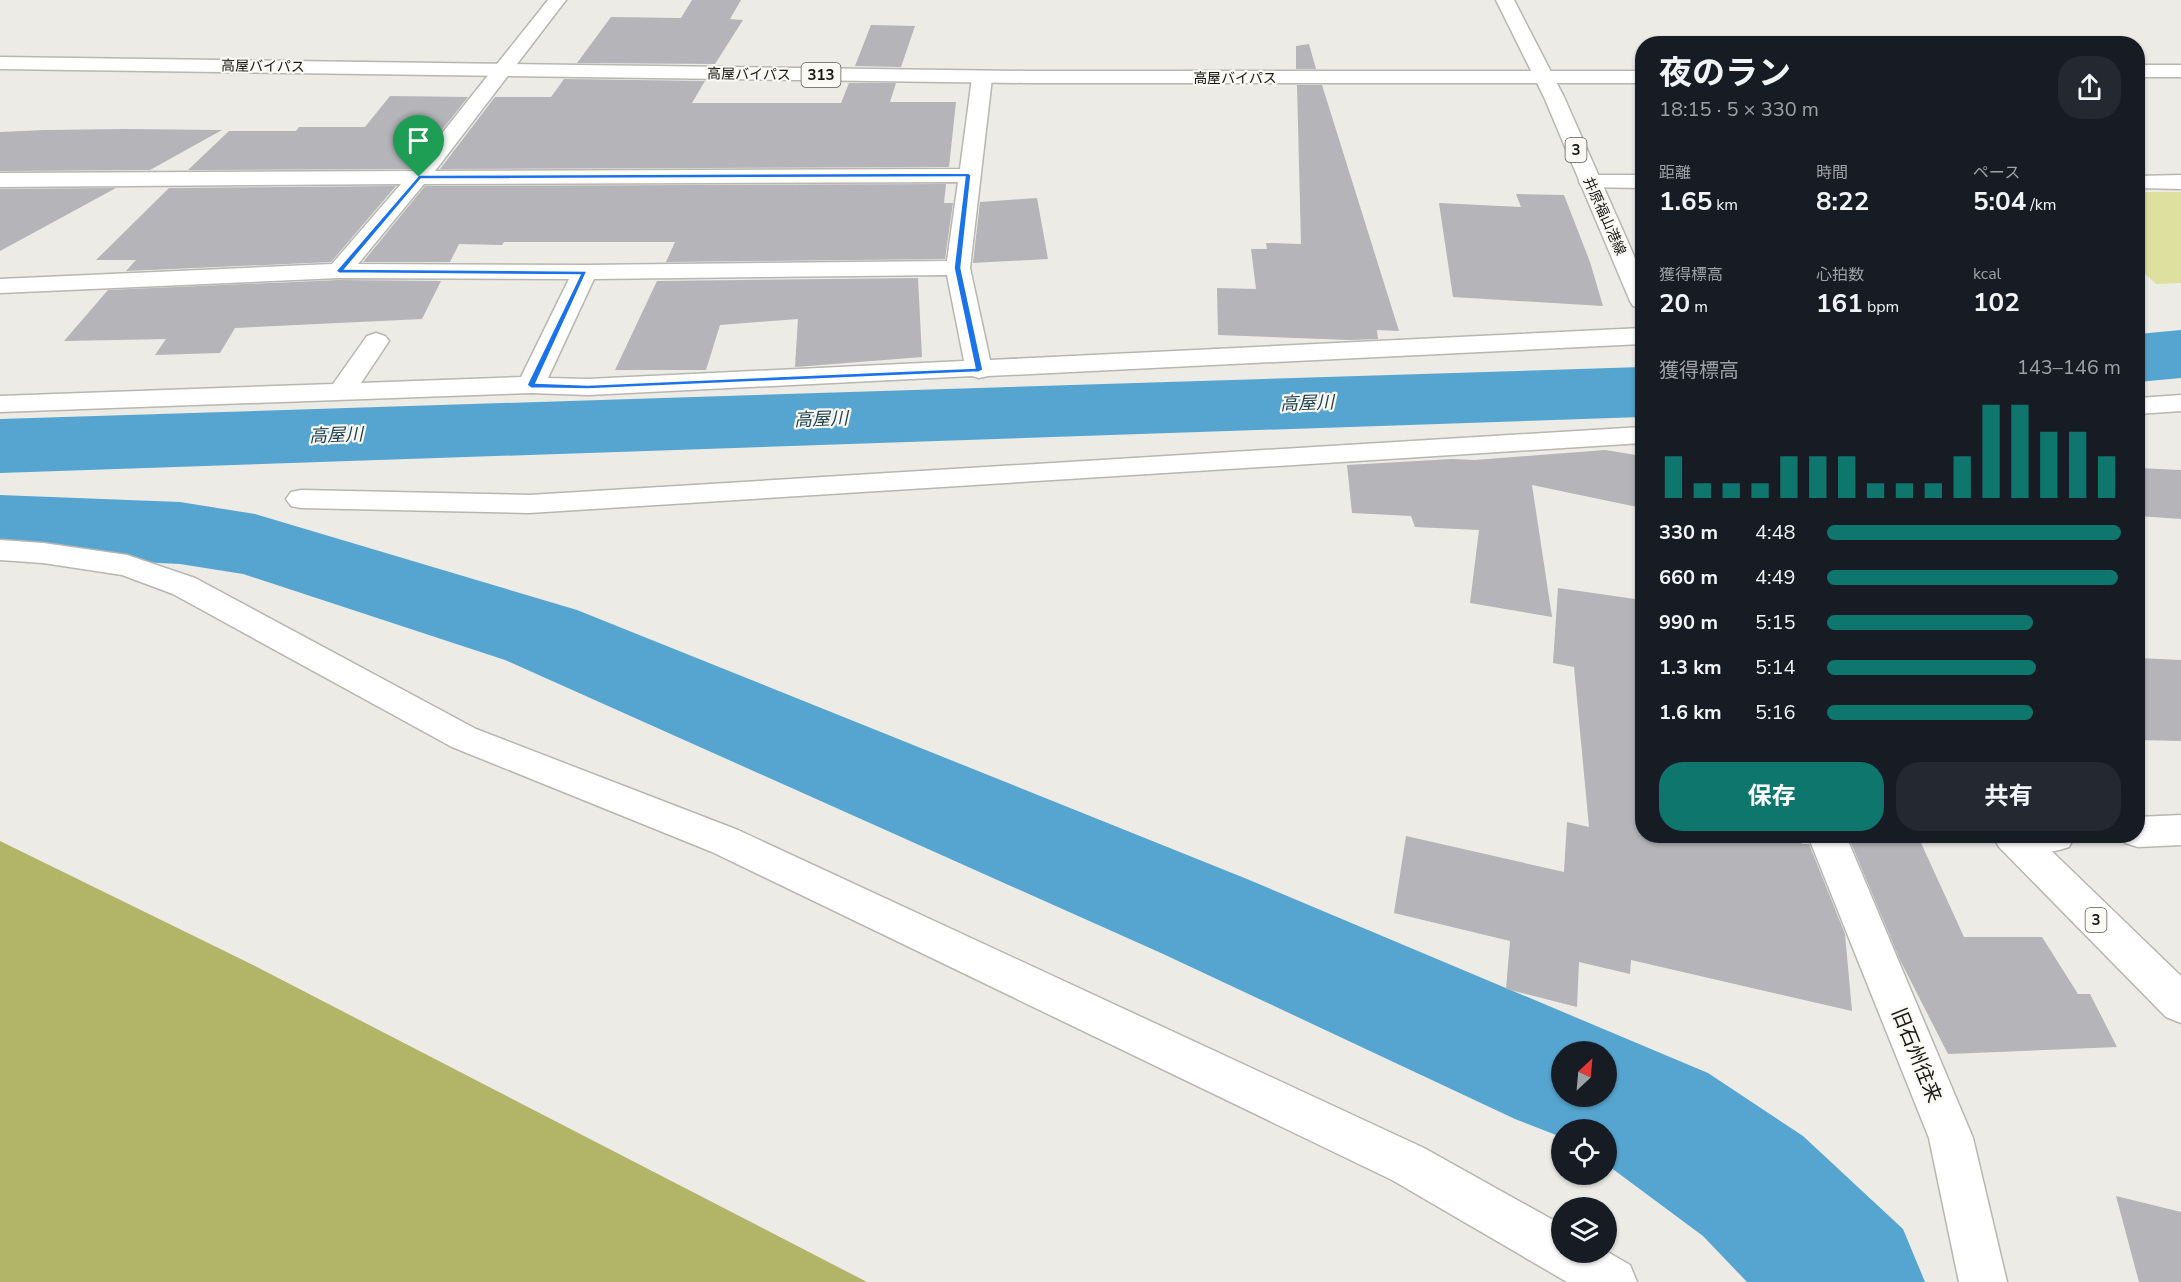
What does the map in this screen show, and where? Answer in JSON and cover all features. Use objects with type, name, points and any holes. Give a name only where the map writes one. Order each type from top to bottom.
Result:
[{"type":"main road","points":[[339,271],[419,177],[557,0]]},
{"type":"main road","name":"井原福山港線","points":[[1505,0],[1545,77],[1635,286]]},
{"type":"main road","name":"高屋バイパス","points":[[0,63],[981,78],[1635,77]]},
{"type":"main road","points":[[2145,71],[2181,71]]},
{"type":"main road","points":[[979,370],[958,268],[981,78]]},
{"type":"main road","points":[[0,180],[968,175]]},
{"type":"main road","points":[[1590,182],[1635,182]]},
{"type":"main road","points":[[2145,182],[2181,182]]},
{"type":"main road","points":[[0,286],[339,271],[585,272],[958,268]]},
{"type":"main road","points":[[531,385],[585,272]]},
{"type":"main road","points":[[0,404],[531,385],[588,387],[979,370],[1635,336]]},
{"type":"main road","points":[[342,392],[376,341]]},
{"type":"main road","points":[[2145,406],[2181,404]]},
{"type":"main road","points":[[301,499],[529,504],[1635,435]]},
{"type":"main road","points":[[0,550],[43,553],[127,565],[184,586],[464,738],[725,841],[1408,1164],[1551,1246]]},
{"type":"main road","points":[[2145,832],[2181,830]]},
{"type":"main road","name":"旧石州往来","points":[[1830,843],[1951,1138],[1983,1282]]},
{"type":"main road","name":"3","points":[[2020,843],[2181,1004]]},
{"type":"main road","points":[[1581,1263],[1613,1282]]},
{"type":"green space","points":[[2145,192],[2181,192],[2181,283],[2156,284],[2145,274]]},
{"type":"green space","points":[[0,841],[251,964],[867,1282],[0,1282]]},
{"type":"building","points":[[692,0],[741,0],[730,19],[743,20],[715,64],[577,63],[611,17],[681,18]]},
{"type":"building","points":[[871,25],[915,26],[901,67],[855,66]]},
{"type":"building","points":[[1309,44],[1316,69],[1296,69],[1296,46]]},
{"type":"building","points":[[564,79],[705,81],[692,103],[841,103],[849,83],[896,83],[890,102],[956,102],[949,167],[440,169],[495,97],[551,97]]},
{"type":"building","points":[[1297,85],[1322,85],[1399,331],[1377,330],[1378,339],[1218,335],[1217,288],[1256,289],[1251,249],[1267,249],[1266,243],[1301,244]]},
{"type":"building","points":[[390,96],[468,97],[411,169],[188,170],[229,131],[296,131],[299,127],[365,127]]},
{"type":"building","points":[[222,130],[150,170],[0,171],[0,132]]},
{"type":"building","points":[[946,184],[944,203],[953,203],[945,259],[666,262],[675,242],[504,242],[502,245],[459,244],[450,262],[363,262],[425,186]]},
{"type":"building","points":[[396,186],[331,262],[126,271],[136,260],[96,260],[169,188]]},
{"type":"building","points":[[116,188],[0,251],[0,189]]},
{"type":"building","points":[[1516,194],[1564,195],[1590,262],[1603,306],[1453,297],[1439,203],[1521,207]]},
{"type":"building","points":[[1037,198],[1048,259],[973,263],[980,202]]},
{"type":"building","points":[[918,278],[922,357],[795,367],[798,319],[720,325],[706,370],[615,370],[657,281]]},
{"type":"building","points":[[339,280],[441,281],[422,319],[235,328],[220,353],[155,355],[166,339],[64,341],[108,290]]},
{"type":"building","points":[[1605,450],[1635,455],[1635,507],[1532,485],[1552,617],[1470,603],[1479,530],[1415,527],[1411,516],[1352,513],[1347,465],[1452,459],[1475,460]]},
{"type":"building","points":[[2145,468],[2181,470],[2181,519],[2145,516]]},
{"type":"building","points":[[1558,588],[1635,599],[1635,843],[1809,844],[1845,934],[1852,1011],[1631,960],[1630,974],[1579,962],[1577,1007],[1506,989],[1510,941],[1394,913],[1406,836],[1564,872],[1567,822],[1589,827],[1574,667],[1553,663]]},
{"type":"building","points":[[2145,658],[2181,660],[2181,741],[2145,740]]},
{"type":"building","points":[[1851,843],[1921,843],[1964,937],[2042,937],[2078,994],[2090,994],[2117,1047],[1948,1054],[1900,960]]},
{"type":"building","points":[[2116,1196],[2181,1212],[2181,1282],[2139,1282]]},
{"type":"waterway","name":"高屋川","points":[[2145,357],[2181,354]]},
{"type":"waterway","name":"高屋川","points":[[0,446],[1635,392]]},
{"type":"waterway","points":[[0,525],[180,533],[255,545],[541,635],[1204,916],[1551,1070]]},
{"type":"waterway","points":[[1617,1100],[1659,1119],[1753,1186],[1850,1282]]},
{"type":"route","points":[[968,175],[958,268],[979,370],[588,387],[531,385],[585,272],[339,271],[419,177],[968,175]]}]
